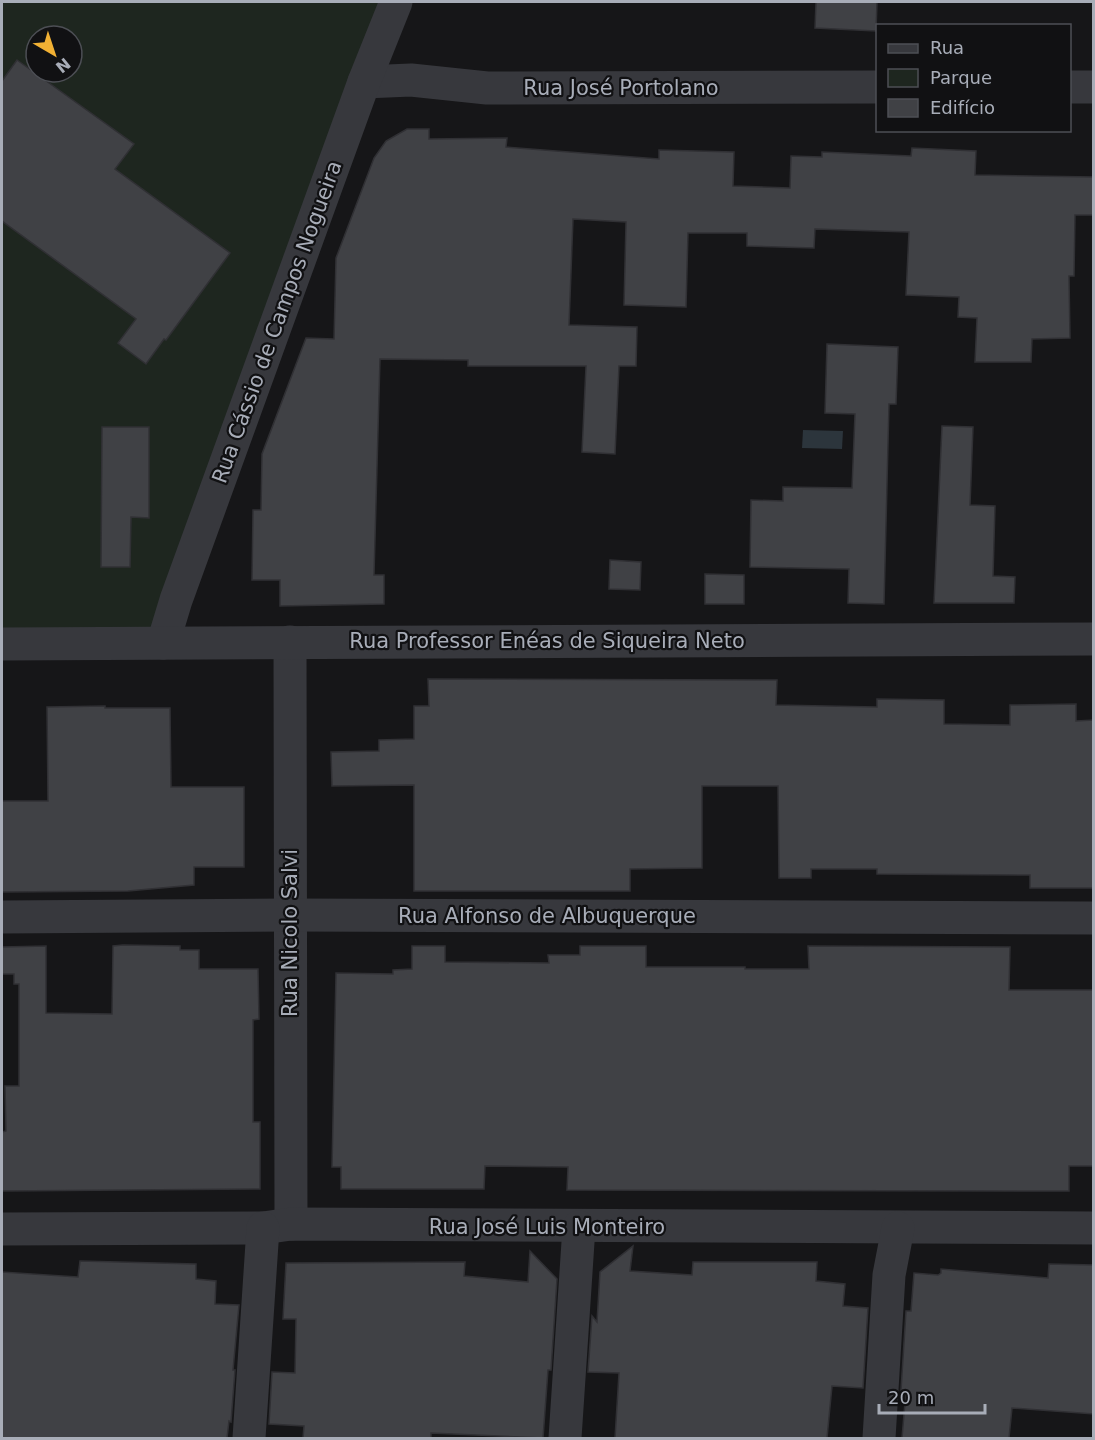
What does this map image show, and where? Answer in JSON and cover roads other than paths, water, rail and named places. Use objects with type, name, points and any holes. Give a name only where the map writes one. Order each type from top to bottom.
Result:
[{"type":"street","name":"Rua Cássio de Campos Nogueira","points":[[163,643],[180,589],[364,82],[396,2]]},
{"type":"street","name":"Rua José Portolano","points":[[364,82],[411,80],[488,88],[876,87]]},
{"type":"street","points":[[1071,87],[1094,87]]},
{"type":"street","name":"Rua Professor Enéas de Siqueira Neto","points":[[2,644],[1094,639]]},
{"type":"street","name":"Rua Nicolo Salvi","points":[[249,1438],[277,1226],[289,915],[290,642]]},
{"type":"street","name":"Rua Alfonso de Albuquerque","points":[[2,917],[289,915],[1094,918]]},
{"type":"street","name":"Rua José Luis Monteiro","points":[[2,1229],[277,1226],[1094,1228]]},
{"type":"street","points":[[564,1438],[579,1227]]},
{"type":"street","points":[[879,1438],[889,1275],[898,1228]]}]
